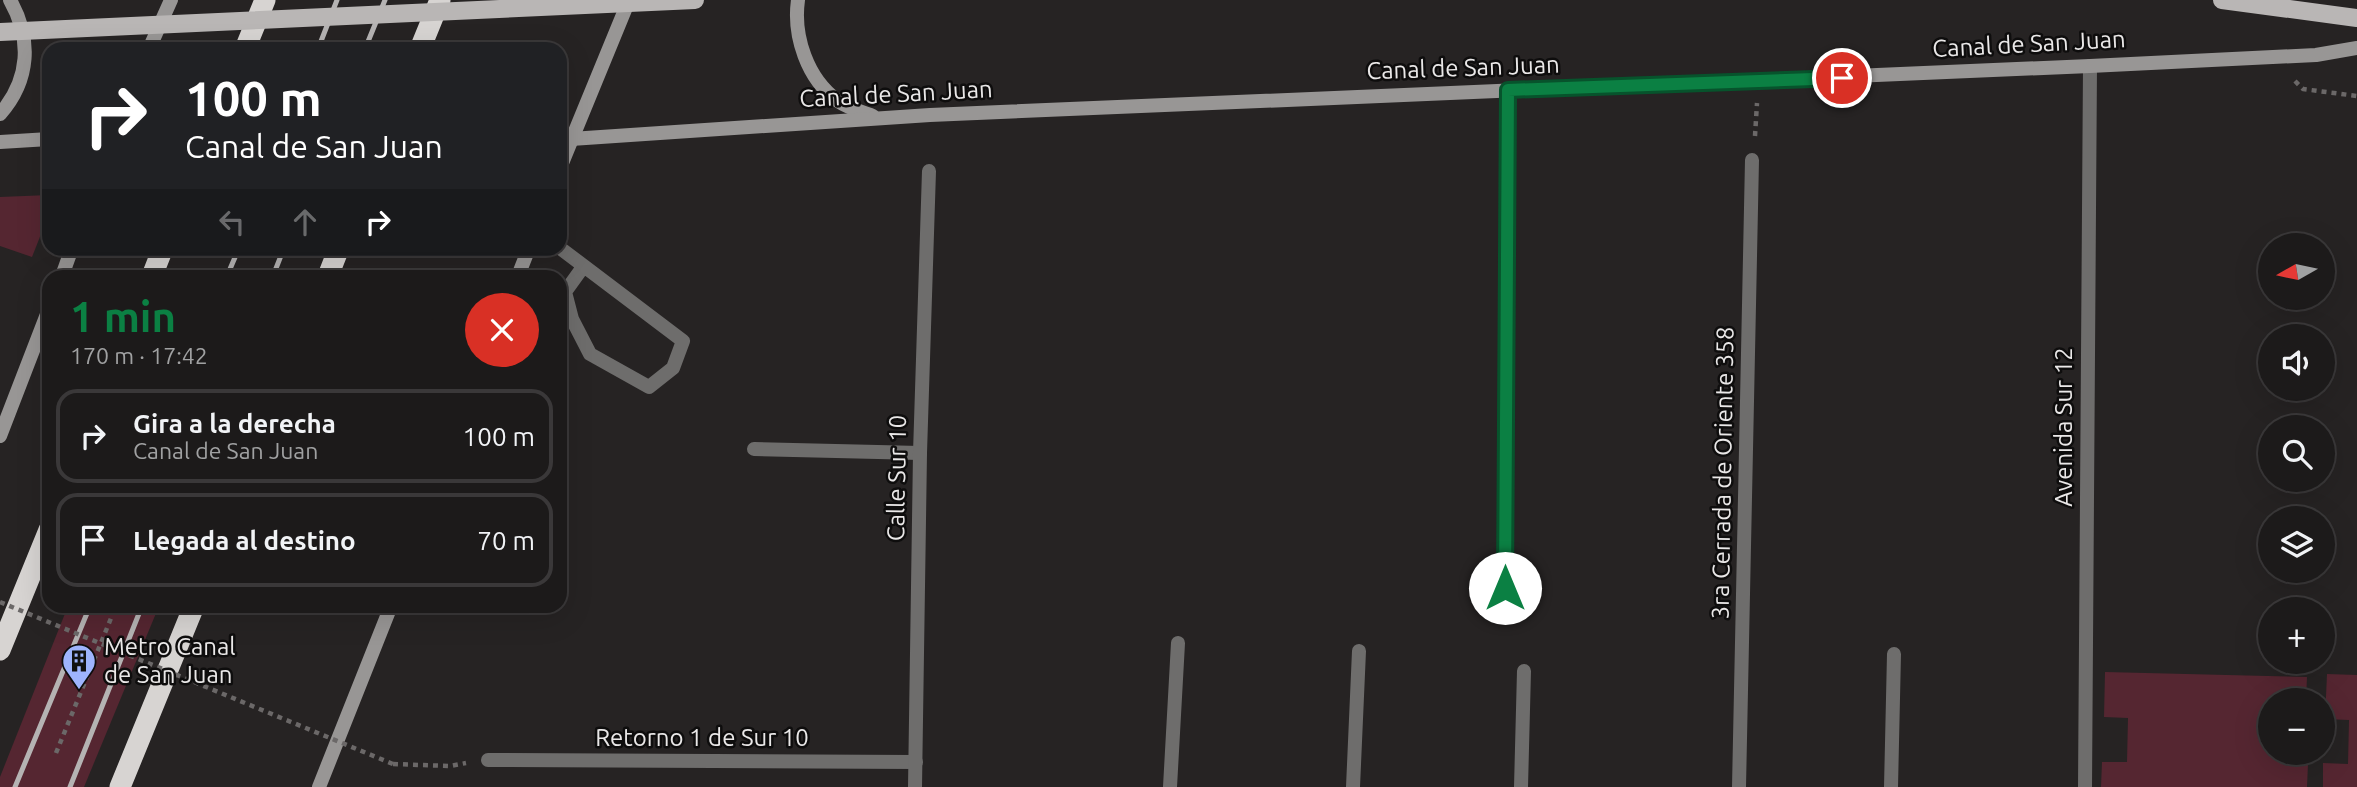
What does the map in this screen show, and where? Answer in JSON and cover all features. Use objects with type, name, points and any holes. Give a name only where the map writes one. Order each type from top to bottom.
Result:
[{"type":"highway","points":[[248,42],[265,0]]},
{"type":"highway","points":[[423,42],[440,0]]},
{"type":"highway","points":[[0,650],[42,547]]},
{"type":"highway","points":[[120,787],[191,613]]},
{"type":"main road","points":[[0,114],[16,94],[24,69],[26,44],[20,18],[10,0]]},
{"type":"main road","points":[[152,42],[171,0]]},
{"type":"main road","points":[[567,150],[629,0]]},
{"type":"main road","points":[[0,32],[695,0]]},
{"type":"main road","points":[[798,0],[796,16],[803,54],[817,80],[838,101],[877,118]]},
{"type":"main road","points":[[2222,0],[2357,19]]},
{"type":"main road","name":"Canal de San Juan","points":[[571,139],[877,118],[2090,66],[2316,55],[2357,48]]},
{"type":"main road","points":[[0,142],[42,139]]},
{"type":"main road","points":[[0,436],[42,327]]},
{"type":"main road","points":[[319,787],[388,613]]},
{"type":"street","name":"Avenida Sur 12","points":[[2085,787],[2090,66]]},
{"type":"street","points":[[1505,588],[1508,90]]},
{"type":"street","name":"3ra Cerrada de Oriente 358","points":[[1739,787],[1752,160]]},
{"type":"street","name":"Calle Sur 10","points":[[915,787],[920,453],[929,171]]},
{"type":"street","points":[[567,254],[683,341],[673,368],[649,387],[590,354],[572,319],[567,300]]},
{"type":"street","points":[[567,289],[583,267]]},
{"type":"street","points":[[754,449],[920,453]]},
{"type":"street","points":[[1170,787],[1178,643]]},
{"type":"street","points":[[1353,787],[1359,651]]},
{"type":"street","points":[[1891,787],[1894,654]]},
{"type":"street","points":[[1521,787],[1524,671]]},
{"type":"street","name":"Retorno 1 de Sur 10","points":[[488,760],[916,762]]},
{"type":"path","points":[[2269,57],[2303,89],[2357,96]]},
{"type":"path","points":[[1752,160],[1759,81]]},
{"type":"path","points":[[0,602],[393,764],[450,766]]},
{"type":"path","points":[[55,753],[114,613]]},
{"type":"building","points":[[42,195],[42,232],[32,257],[0,246],[0,197]]},
{"type":"building","name":"Metro Canal de San Juan","points":[[65,613],[156,613],[84,787],[0,787],[0,777]]},
{"type":"building","points":[[2105,672],[2307,677],[2307,688],[2258,688],[2258,765],[2308,765],[2307,787],[2101,787],[2102,762],[2127,762],[2128,718],[2104,717]]},
{"type":"building","points":[[2327,674],[2357,675],[2357,787],[2323,787],[2323,765],[2348,764],[2349,720],[2335,719],[2335,688],[2326,688]]},
{"type":"railway","points":[[321,42],[337,0]]},
{"type":"railway","points":[[368,42],[385,0]]},
{"type":"railway","points":[[230,270],[236,256]]},
{"type":"railway","points":[[275,270],[281,256]]},
{"type":"railway","points":[[15,787],[87,613]]},
{"type":"railway","points":[[70,787],[139,613]]},
{"type":"place","name":"Metro Canal de San Juan","points":[[79,691]]},
{"type":"route","points":[[1505,588],[1508,90],[1842,78]]}]
